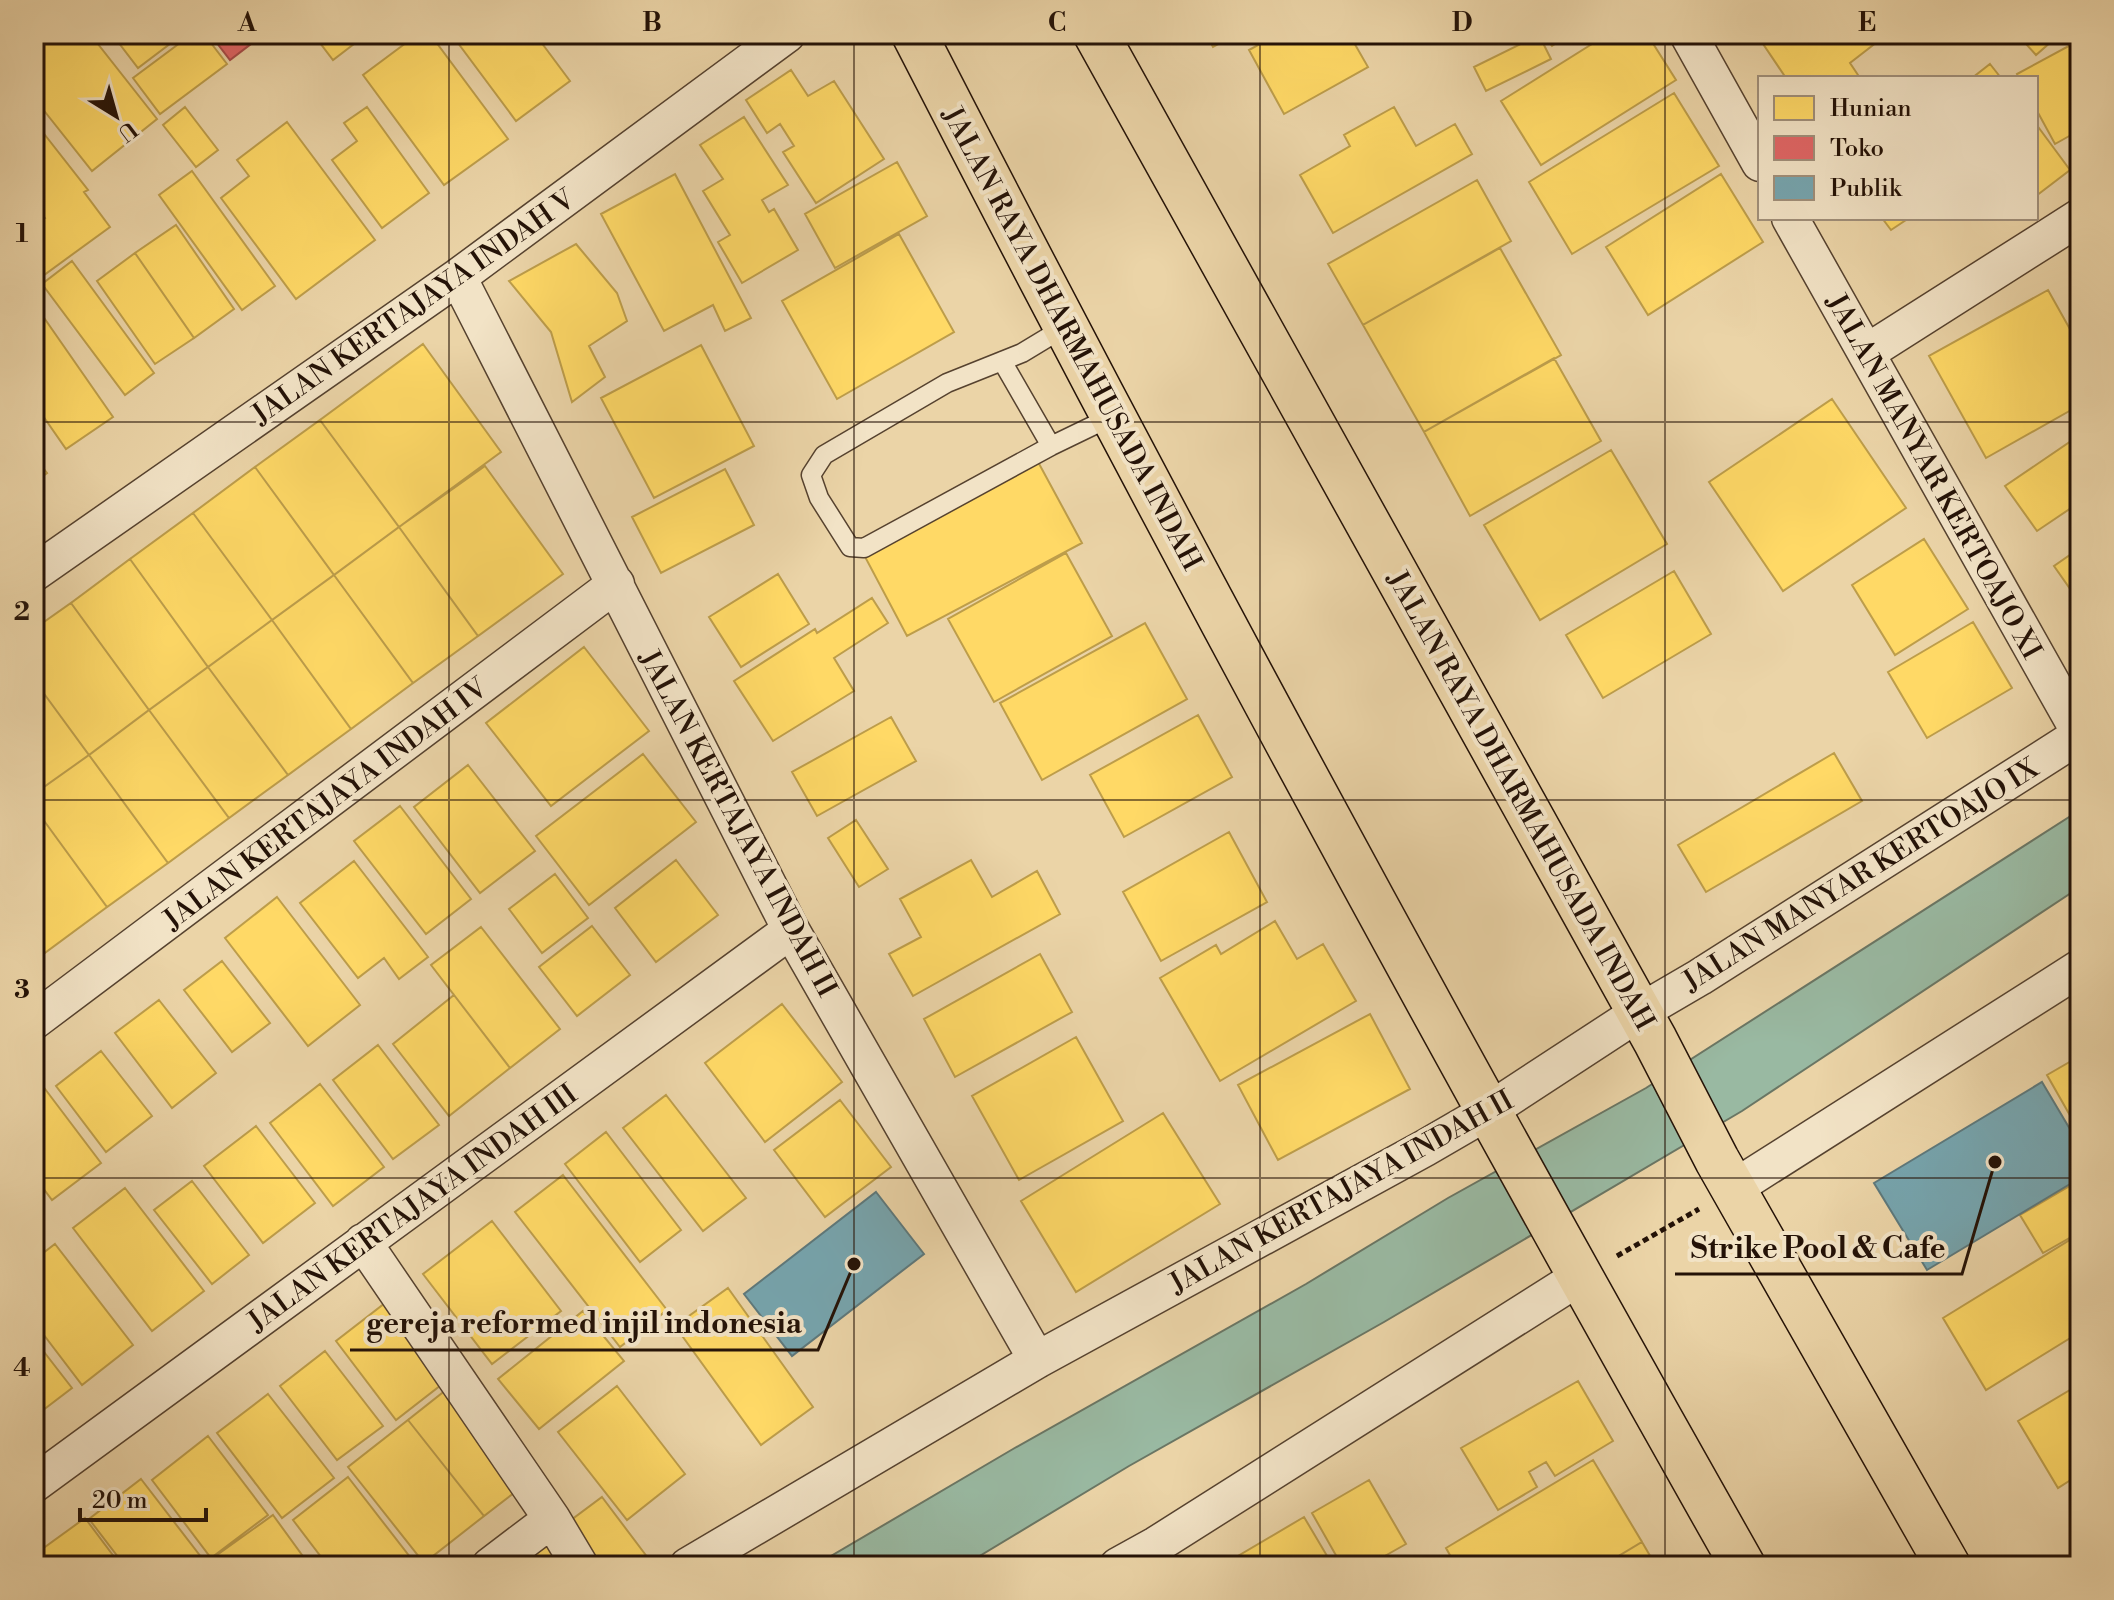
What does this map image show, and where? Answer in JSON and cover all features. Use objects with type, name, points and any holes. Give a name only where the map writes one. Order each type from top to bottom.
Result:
[{"type":"main road","name":"JALAN RAYA DHARMAHUSADA INDAH","points":[[914,34],[1065,327],[1494,1124],[1743,1566]]},
{"type":"main road","name":"JALAN RAYA DHARMAHUSADA INDAH","points":[[1096,34],[1647,1026],[1726,1174],[1948,1566]]},
{"type":"street","name":"JALAN KERTAJAYA INDAH V","points":[[34,573],[458,277],[787,34]]},
{"type":"street","points":[[1688,34],[1758,159]]},
{"type":"street","points":[[1866,353],[2080,217]]},
{"type":"street","name":"JALAN MANYAR KERTOAJO XI","points":[[1791,220],[2080,734]]},
{"type":"street","name":"JALAN KERTAJAYA INDAH II","points":[[458,277],[791,930],[1037,1360]]},
{"type":"street","name":"JALAN KERTAJAYA INDAH IV","points":[[34,1021],[616,584]]},
{"type":"street","name":"JALAN MANYAR KERTOAJO IX","points":[[1647,1026],[1700,977],[2080,734]]},
{"type":"street","name":"JALAN KERTAJAYA INDAH III","points":[[34,1484],[791,930]]},
{"type":"street","points":[[1726,1174],[2080,968]]},
{"type":"street","name":"JALAN KERTAJAYA INDAH II","points":[[688,1566],[1037,1360],[1494,1124],[1647,1026]]},
{"type":"street","points":[[363,1242],[552,1519],[580,1566]]},
{"type":"street","points":[[1118,1566],[1161,1556],[1572,1258]]},
{"type":"street","points":[[490,1566],[552,1519]]},
{"type":"lane","points":[[1065,327],[1022,353],[947,383],[824,455],[811,475],[819,498],[850,547],[864,548],[1051,446],[1113,416]]},
{"type":"lane","points":[[1002,361],[1051,446]]},
{"type":"path","points":[[1572,1258],[1726,1174]]},
{"type":"shaded area","points":[[2080,810],[2080,887],[1742,1111],[1384,1322],[1129,1466],[963,1566],[814,1566],[1013,1449],[1306,1284],[1448,1198],[1646,1088]]},
{"type":"building: Hunian","points":[[50,34],[90,34],[157,119],[92,171],[34,98],[34,47]]},
{"type":"building: Hunian","points":[[112,34],[183,34],[138,68]]},
{"type":"building: Hunian","points":[[192,34],[204,34],[227,64],[160,114],[133,78]]},
{"type":"building: Hunian","points":[[315,34],[367,34],[333,60]]},
{"type":"building: Hunian","points":[[418,34],[430,34],[508,139],[444,185],[363,75]]},
{"type":"building: Hunian","points":[[535,34],[570,81],[516,121],[452,35]]},
{"type":"building: Hunian","points":[[1206,34],[1237,34],[1213,47]]},
{"type":"building: Hunian","points":[[1278,34],[1300,34],[1301,37],[1306,34],[1349,34],[1368,67],[1284,114],[1249,50]]},
{"type":"building: Hunian","points":[[1543,34],[1570,34],[1552,46]]},
{"type":"building: Hunian","points":[[1608,34],[1647,34],[1676,80],[1541,165],[1501,101]]},
{"type":"building: Hunian","points":[[1871,34],[1877,42],[1850,63],[1859,76],[1785,76],[1757,35]]},
{"type":"building: Hunian","points":[[2017,34],[2060,34],[2036,55]]},
{"type":"building: Hunian","points":[[1539,35],[1551,59],[1486,91],[1474,67]]},
{"type":"building: Hunian","points":[[2078,41],[2080,130],[2055,144],[2038,113],[2038,76],[2017,74]]},
{"type":"building: Hunian","points":[[1990,64],[1999,76],[1975,76]]},
{"type":"building: Hunian","points":[[791,70],[808,96],[834,81],[884,159],[816,203],[783,152],[794,146],[780,124],[767,133],[746,100]]},
{"type":"building: Hunian","points":[[1674,93],[1719,166],[1572,254],[1529,182]]},
{"type":"building: Hunian","points":[[185,107],[218,150],[196,167],[163,125]]},
{"type":"building: Hunian","points":[[367,107],[429,193],[382,228],[332,160],[357,141],[344,123]]},
{"type":"building: Hunian","points":[[1394,107],[1416,146],[1455,124],[1472,154],[1333,233],[1300,175],[1350,146],[1344,135]]},
{"type":"building: Hunian","points":[[744,117],[788,185],[762,200],[769,212],[774,209],[798,250],[742,283],[718,242],[730,235],[703,191],[723,179],[700,145]]},
{"type":"building: Hunian","points":[[34,121],[88,190],[84,192],[110,227],[40,278],[34,270],[34,226],[45,218],[36,207],[34,209]]},
{"type":"building: Hunian","points":[[287,122],[375,240],[296,299],[221,198],[249,176],[237,160]]},
{"type":"building: Hunian","points":[[2038,127],[2070,170],[2038,194]]},
{"type":"building: Hunian","points":[[897,162],[927,216],[835,268],[805,214]]},
{"type":"building: Hunian","points":[[192,171],[275,286],[242,310],[159,195]]},
{"type":"building: Hunian","points":[[675,174],[751,318],[725,331],[713,305],[664,331],[601,214]]},
{"type":"building: Hunian","points":[[1721,174],[1763,242],[1648,315],[1606,247]]},
{"type":"building: Hunian","points":[[1477,180],[1511,241],[1363,325],[1328,264]]},
{"type":"building: Hunian","points":[[1884,220],[1906,220],[1891,230]]},
{"type":"building: Hunian","points":[[176,225],[234,309],[194,338],[135,253]]},
{"type":"building: Hunian","points":[[899,234],[954,332],[837,399],[782,301]]},
{"type":"building: Hunian","points":[[576,244],[617,293],[627,321],[589,346],[605,377],[572,402],[551,332],[509,281]]},
{"type":"building: Hunian","points":[[1500,248],[1561,355],[1424,432],[1363,325]]},
{"type":"building: Hunian","points":[[135,253],[194,338],[155,364],[97,281]]},
{"type":"building: Hunian","points":[[72,261],[154,373],[125,395],[42,284]]},
{"type":"building: Hunian","points":[[2048,290],[2080,347],[2080,405],[1986,458],[1929,356]]},
{"type":"building: Hunian","points":[[40,312],[113,417],[66,449],[34,403],[34,317]]},
{"type":"building: Hunian","points":[[423,344],[501,452],[399,527],[320,420]]},
{"type":"building: Hunian","points":[[701,345],[754,446],[654,498],[601,398]]},
{"type":"building: Hunian","points":[[1554,358],[1601,441],[1470,516],[1424,432]]},
{"type":"building: Hunian","points":[[1832,399],[1906,508],[1783,591],[1709,482]]},
{"type":"building: Hunian","points":[[320,420],[399,527],[334,575],[255,467]]},
{"type":"building: Hunian","points":[[2080,435],[2080,502],[2037,531],[2005,486]]},
{"type":"building: Hunian","points":[[1611,450],[1667,544],[1540,620],[1484,525]]},
{"type":"building: Hunian","points":[[34,456],[47,473],[34,483]]},
{"type":"building: Hunian","points":[[1037,460],[1082,543],[907,636],[863,553]]},
{"type":"building: Hunian","points":[[485,466],[563,574],[478,636],[399,527]]},
{"type":"building: Hunian","points":[[255,467],[334,575],[272,620],[193,513]]},
{"type":"building: Hunian","points":[[725,469],[754,525],[661,573],[632,517]]},
{"type":"building: Hunian","points":[[193,513],[272,620],[208,667],[130,559]]},
{"type":"building: Hunian","points":[[399,527],[478,636],[413,683],[334,575]]},
{"type":"building: Hunian","points":[[1924,539],[1968,609],[1895,655],[1852,585]]},
{"type":"building: Hunian","points":[[2080,548],[2080,603],[2054,566]]},
{"type":"building: Hunian","points":[[1066,553],[1112,636],[994,702],[948,619]]},
{"type":"building: Hunian","points":[[130,559],[208,667],[149,710],[71,603]]},
{"type":"building: Hunian","points":[[1674,571],[1711,634],[1603,698],[1566,635]]},
{"type":"building: Hunian","points":[[778,574],[809,624],[741,667],[709,617]]},
{"type":"building: Hunian","points":[[334,575],[413,683],[351,729],[272,620]]},
{"type":"building: Hunian","points":[[872,598],[888,623],[834,658],[854,691],[773,741],[734,681],[815,629],[817,633]]},
{"type":"building: Hunian","points":[[71,603],[149,710],[89,755],[34,680],[34,629]]},
{"type":"building: Hunian","points":[[272,620],[351,729],[288,775],[208,667]]},
{"type":"building: Hunian","points":[[1973,622],[2012,688],[1927,738],[1888,672]]},
{"type":"building: Hunian","points":[[1145,623],[1187,699],[1042,780],[1000,703]]},
{"type":"building: Hunian","points":[[584,647],[649,731],[551,806],[486,723]]},
{"type":"building: Hunian","points":[[208,667],[288,775],[229,818],[149,710]]},
{"type":"building: Hunian","points":[[34,680],[89,755],[34,794]]},
{"type":"building: Hunian","points":[[149,710],[229,818],[168,863],[89,755]]},
{"type":"building: Hunian","points":[[1198,715],[1232,777],[1124,837],[1090,775]]},
{"type":"building: Hunian","points":[[891,717],[916,761],[817,816],[792,772]]},
{"type":"building: Hunian","points":[[1834,753],[1862,801],[1706,892],[1678,845]]},
{"type":"building: Hunian","points":[[643,754],[696,822],[589,905],[536,836]]},
{"type":"building: Hunian","points":[[89,755],[168,863],[107,907],[34,807],[34,794]]},
{"type":"building: Hunian","points":[[468,765],[535,851],[480,893],[414,807]]},
{"type":"building: Hunian","points":[[400,806],[471,899],[426,934],[354,841]]},
{"type":"building: Hunian","points":[[34,807],[107,907],[42,955],[34,945]]},
{"type":"building: Hunian","points":[[856,820],[888,869],[859,887],[828,838]]},
{"type":"building: Hunian","points":[[1229,832],[1267,902],[1161,961],[1123,892]]},
{"type":"building: Hunian","points":[[676,860],[718,915],[656,962],[615,908]]},
{"type":"building: Hunian","points":[[971,860],[992,897],[1037,871],[1060,914],[913,996],[889,954],[921,937],[900,899]]},
{"type":"building: Hunian","points":[[354,861],[428,957],[399,979],[384,958],[358,978],[300,903]]},
{"type":"building: Hunian","points":[[555,874],[588,918],[542,953],[509,909]]},
{"type":"building: Hunian","points":[[277,897],[360,1005],[308,1046],[225,938]]},
{"type":"building: Hunian","points":[[1275,921],[1297,959],[1323,944],[1356,1001],[1220,1081],[1160,978],[1216,945],[1221,954]]},
{"type":"building: Hunian","points":[[592,926],[630,975],[577,1016],[539,967]]},
{"type":"building: Hunian","points":[[481,927],[560,1029],[510,1068],[431,965]]},
{"type":"building: Hunian","points":[[1040,954],[1072,1012],[955,1077],[924,1019]]},
{"type":"building: Hunian","points":[[222,961],[270,1023],[232,1052],[184,990]]},
{"type":"building: Hunian","points":[[454,995],[510,1068],[449,1116],[393,1044]]},
{"type":"building: Hunian","points":[[159,1000],[216,1073],[172,1108],[115,1033]]},
{"type":"building: Hunian","points":[[782,1004],[842,1082],[765,1142],[705,1063]]},
{"type":"building: Hunian","points":[[1370,1014],[1410,1089],[1278,1160],[1238,1085]]},
{"type":"building: Hunian","points":[[1076,1037],[1123,1121],[1019,1180],[972,1096]]},
{"type":"building: Hunian","points":[[378,1045],[439,1125],[393,1159],[333,1080]]},
{"type":"building: Hunian","points":[[101,1051],[152,1116],[106,1152],[56,1086]]},
{"type":"building: Hunian","points":[[2080,1056],[2080,1133],[2047,1075]]},
{"type":"building: Hunian","points":[[39,1081],[101,1163],[52,1200],[34,1176],[34,1085]]},
{"type":"building: Hunian","points":[[320,1084],[384,1167],[333,1206],[270,1123]]},
{"type":"building: Hunian","points":[[666,1095],[746,1198],[703,1231],[623,1128]]},
{"type":"building: Hunian","points":[[840,1100],[891,1167],[825,1217],[774,1150]]},
{"type":"building: Hunian","points":[[1163,1113],[1220,1204],[1076,1292],[1021,1201]]},
{"type":"building: Hunian","points":[[256,1126],[315,1203],[263,1243],[204,1166]]},
{"type":"building: Hunian","points":[[606,1132],[681,1230],[640,1262],[565,1164]]},
{"type":"building: Hunian","points":[[563,1175],[667,1310],[620,1347],[515,1212]]},
{"type":"building: Hunian","points":[[2080,1180],[2080,1232],[2043,1253],[2020,1215]]},
{"type":"building: Hunian","points":[[192,1181],[249,1255],[212,1284],[154,1210]]},
{"type":"building: Hunian","points":[[125,1188],[204,1291],[152,1331],[73,1228]]},
{"type":"building: Hunian","points":[[492,1221],[561,1311],[492,1364],[423,1274]]},
{"type":"building: Hunian","points":[[2073,1238],[2080,1249],[2080,1332],[1986,1390],[1943,1318]]},
{"type":"building: Hunian","points":[[55,1244],[133,1345],[82,1385],[34,1322],[34,1260]]},
{"type":"building: Hunian","points":[[728,1288],[813,1407],[761,1445],[675,1326]]},
{"type":"building: Hunian","points":[[389,1300],[450,1378],[396,1420],[336,1341]]},
{"type":"building: Hunian","points":[[583,1311],[624,1361],[539,1429],[498,1379]]},
{"type":"building: Hunian","points":[[34,1339],[72,1388],[34,1417]]},
{"type":"building: Hunian","points":[[325,1351],[383,1426],[337,1460],[280,1386]]},
{"type":"building: Hunian","points":[[1578,1381],[1613,1441],[1555,1476],[1546,1462],[1529,1472],[1537,1487],[1498,1510],[1461,1448]]},
{"type":"building: Hunian","points":[[2080,1384],[2080,1474],[2058,1488],[2018,1421]]},
{"type":"building: Hunian","points":[[451,1386],[527,1483],[484,1516],[408,1420]]},
{"type":"building: Hunian","points":[[617,1386],[685,1474],[627,1520],[558,1432]]},
{"type":"building: Hunian","points":[[268,1394],[334,1478],[282,1518],[217,1433]]},
{"type":"building: Hunian","points":[[408,1420],[484,1516],[424,1563],[348,1467]]},
{"type":"building: Hunian","points":[[208,1436],[268,1515],[211,1558],[152,1480]]},
{"type":"building: Hunian","points":[[1593,1460],[1642,1542],[1602,1566],[1456,1566],[1446,1548]]},
{"type":"building: Hunian","points":[[348,1477],[417,1566],[328,1566],[293,1520]]},
{"type":"building: Hunian","points":[[141,1479],[208,1566],[125,1566],[89,1519]]},
{"type":"building: Hunian","points":[[1369,1480],[1406,1544],[1367,1566],[1342,1566],[1312,1513]]},
{"type":"building: Hunian","points":[[602,1497],[651,1562],[646,1566],[593,1566],[563,1526]]},
{"type":"building: Hunian","points":[[273,1515],[310,1566],[215,1566],[210,1560]]},
{"type":"building: Hunian","points":[[1304,1517],[1333,1566],[1221,1566]]},
{"type":"building: Hunian","points":[[85,1518],[121,1566],[36,1566],[34,1555]]},
{"type":"building: Hunian","points":[[555,1541],[572,1566],[543,1566],[535,1554]]},
{"type":"building: Hunian","points":[[1642,1542],[1656,1566],[1602,1566]]},
{"type":"building: Toko","points":[[210,34],[264,34],[230,60]]},
{"type":"building: Publik","points":[[2042,1082],[2080,1146],[2080,1178],[1927,1270],[1874,1183]]},
{"type":"building: Publik","points":[[876,1192],[924,1254],[792,1356],[744,1294]]},
{"type":"place","name":"Strike Pool & Cafe","points":[[1995,1162]]},
{"type":"place","name":"gereja reformed injil indonesia","points":[[854,1264]]}]
